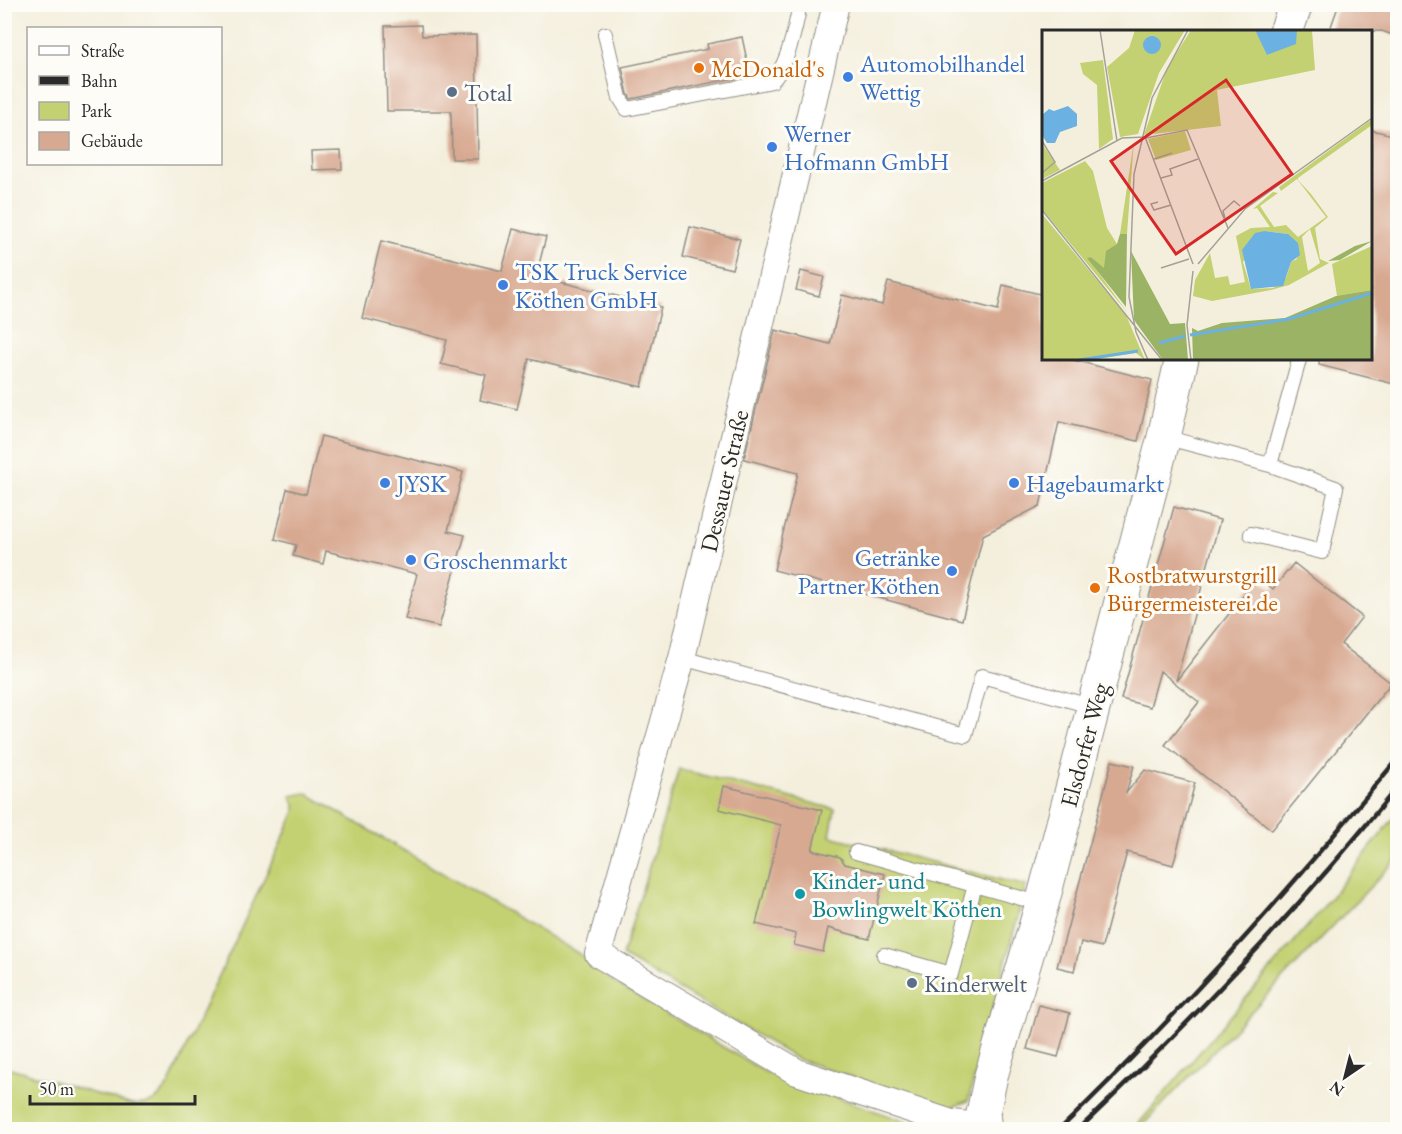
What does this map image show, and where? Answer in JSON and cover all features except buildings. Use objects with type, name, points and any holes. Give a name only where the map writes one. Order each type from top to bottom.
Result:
[{"type":"street","name":"Dessauer Straße","points":[[836,4],[682,658],[598,954],[797,1072],[952,1123],[984,1126]]},
{"type":"street","points":[[1287,30],[1296,4]]},
{"type":"street","name":"Elsdorfer Weg","points":[[984,1126],[983,1113],[994,1065],[1042,904],[1164,437],[1182,360]]},
{"type":"lane","points":[[605,34],[620,98],[627,109],[772,81],[780,74],[798,14]]},
{"type":"lane","points":[[1270,465],[1299,360]]},
{"type":"lane","points":[[1164,437],[1270,465],[1336,488],[1322,552],[1251,534]]},
{"type":"lane","points":[[682,658],[965,735],[982,676],[1094,707]]},
{"type":"lane","points":[[856,852],[1042,904]]},
{"type":"lane","points":[[884,955],[951,974],[975,885]]},
{"type":"green space","points":[[679,769],[835,809],[830,836],[1026,886],[968,1101],[947,1109],[797,1059],[622,956]]},
{"type":"green space","points":[[306,793],[578,953],[615,983],[767,1073],[927,1129],[5,1129],[4,1066],[132,1105],[149,1103],[160,1096],[168,1086],[295,812],[295,804],[291,796]]},
{"type":"green space","points":[[1397,814],[1397,859],[1139,1129],[1134,1129],[1317,915]]},
{"type":"railway","points":[[1059,1130],[1149,1041],[1234,949],[1398,758]]},
{"type":"railway","points":[[1078,1130],[1244,963],[1323,876],[1398,786]]},
{"type":"place","name":"McDonald's","points":[[699,68]]},
{"type":"place","name":"Automobilhandel Wettig","points":[[848,77]]},
{"type":"place","name":"Total","points":[[452,92]]},
{"type":"place","name":"Werner Hofmann GmbH","points":[[772,147]]},
{"type":"place","name":"TSK Truck Service Köthen GmbH","points":[[503,285]]},
{"type":"place","name":"JYSK","points":[[385,483]]},
{"type":"place","name":"Hagebaumarkt","points":[[1014,483]]},
{"type":"place","name":"Groschenmarkt","points":[[411,560]]},
{"type":"place","name":"Getränke Partner Köthen","points":[[952,571]]},
{"type":"place","name":"Rostbratwurstgrill Bürgermeisterei.de","points":[[1095,588]]},
{"type":"place","name":"Kinder- und Bowlingwelt Köthen","points":[[800,894]]},
{"type":"place","name":"Kinderwelt","points":[[912,983]]}]
